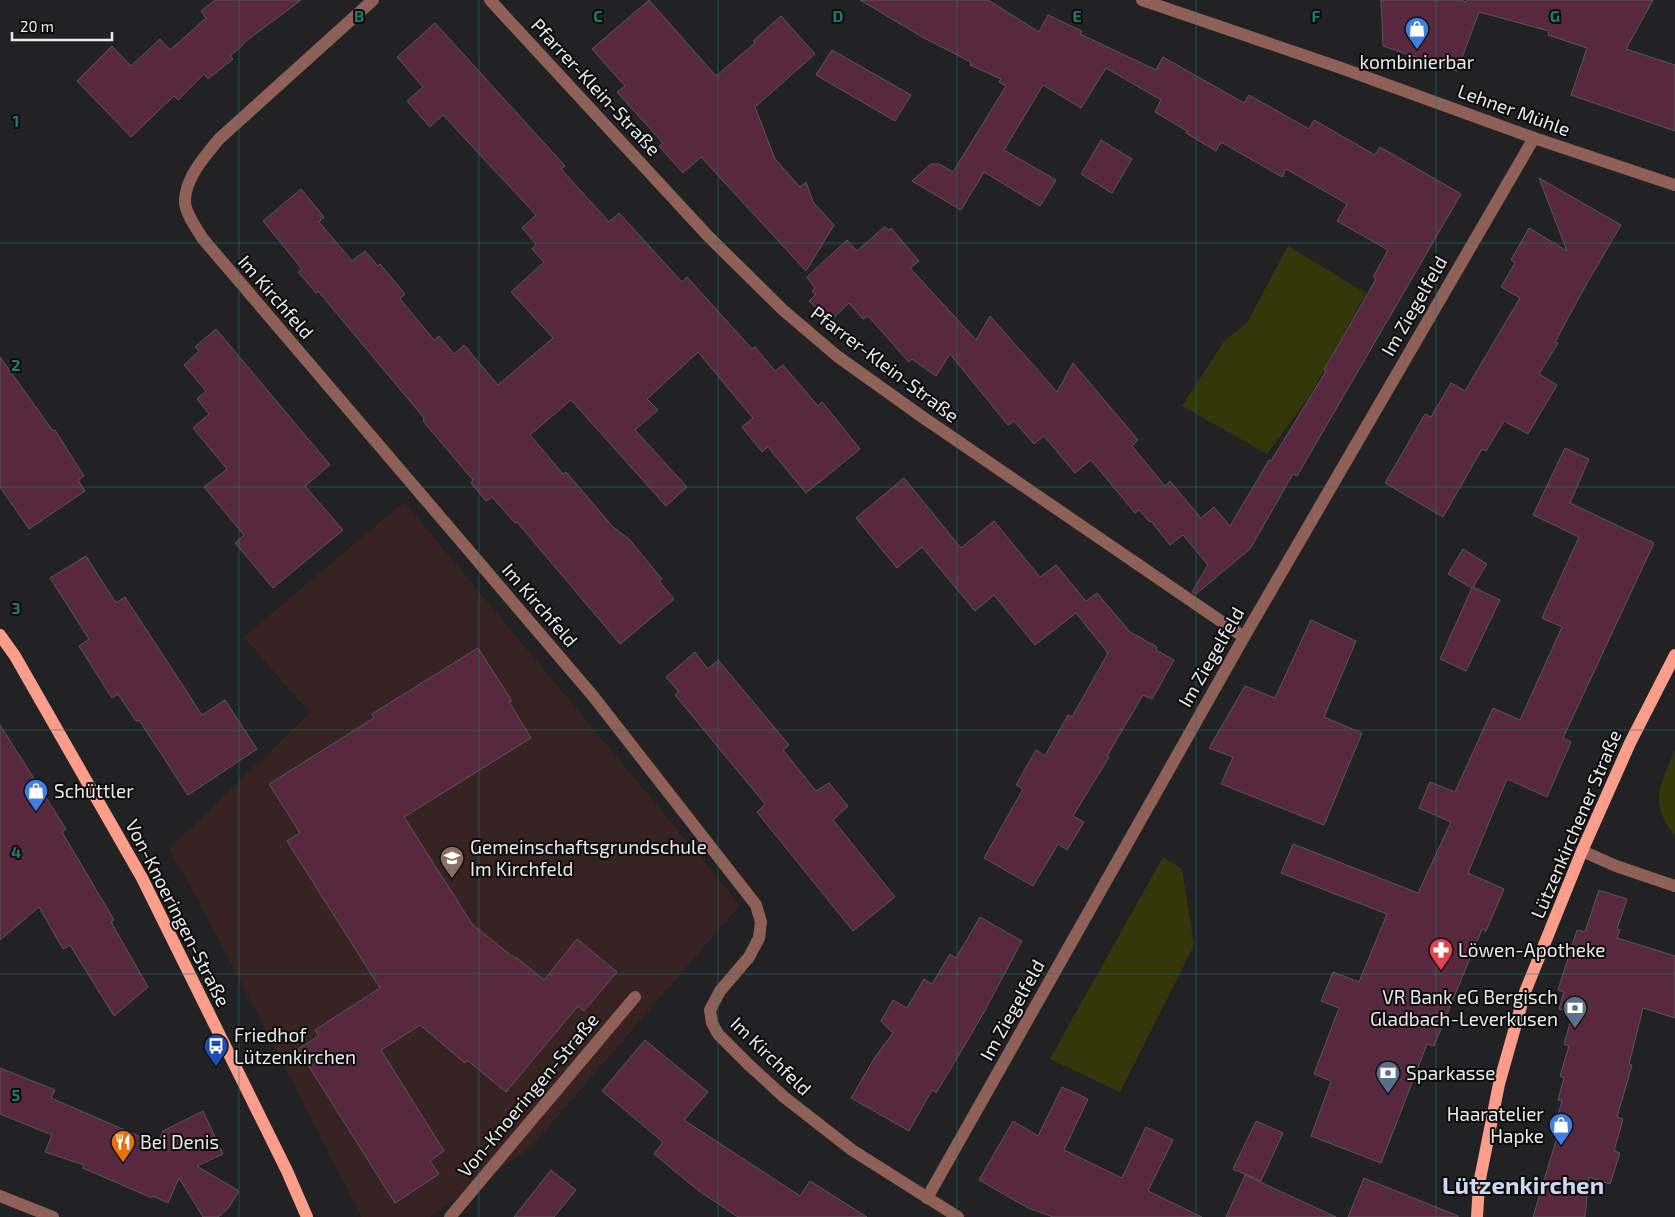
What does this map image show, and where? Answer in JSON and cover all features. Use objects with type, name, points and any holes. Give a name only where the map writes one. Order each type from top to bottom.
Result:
[{"type":"main road","name":"Von-Knoeringen-Straße","points":[[0,635],[15,656],[142,878],[287,1171],[307,1217]]},
{"type":"main road","name":"Lützenkirchener Straße","points":[[1477,1217],[1479,1184],[1499,1084],[1525,992],[1582,851],[1630,743],[1675,655]]},
{"type":"street","name":"Im Kirchfeld","points":[[373,0],[219,138],[202,159],[191,179],[185,201],[191,220],[202,239],[593,696],[756,905],[761,922],[759,938],[749,957],[720,991],[710,1010],[712,1023],[718,1034],[784,1097],[852,1150],[958,1217]]},
{"type":"street","name":"Pfarrer-Klein-Straße","points":[[490,0],[708,236],[783,310],[836,356],[1244,637]]},
{"type":"street","name":"Lehner Mühle","points":[[1142,0],[1675,186]]},
{"type":"street","name":"Im Ziegelfeld","points":[[928,1198],[1244,637],[1534,138]]},
{"type":"street","points":[[1582,851],[1616,866],[1675,886]]},
{"type":"street","name":"Von-Knoeringen-Straße","points":[[450,1217],[634,997]]},
{"type":"street","points":[[0,1196],[53,1217]]},
{"type":"shaded area","name":"Gemeinschaftsgrundschule Im Kirchfeld","points":[[404,502],[740,905],[530,1148],[430,1217],[362,1217],[201,905],[169,849],[310,713],[244,637]]},
{"type":"green space","points":[[1288,246],[1366,293],[1309,397],[1267,454],[1182,406],[1225,340],[1247,323]]},
{"type":"green space","points":[[1675,750],[1675,836],[1662,813],[1659,794],[1661,784]]},
{"type":"green space","points":[[1163,857],[1182,869],[1194,945],[1120,1092],[1050,1059]]},
{"type":"building","points":[[215,0],[301,0],[242,44],[230,56],[233,59],[208,79],[204,74],[178,100],[174,96],[131,137],[77,81],[112,46],[131,66],[160,39],[170,50],[206,18],[201,11]]},
{"type":"building","points":[[649,0],[716,76],[755,43],[753,41],[781,16],[815,54],[755,107],[775,159],[800,187],[806,182],[813,202],[834,225],[806,271],[701,157],[683,173],[659,146],[663,143],[617,92],[625,86],[592,49]]},
{"type":"building","points":[[860,0],[988,0],[1039,32],[1048,15],[1082,31],[1080,34],[1156,70],[1163,57],[1244,103],[1249,95],[1309,129],[1314,120],[1375,155],[1380,147],[1461,194],[1297,476],[1293,474],[1250,549],[1196,594],[1192,592],[1208,565],[1183,535],[1170,545],[1151,521],[1139,510],[1135,513],[1091,460],[1075,473],[1044,436],[1034,444],[1014,421],[1008,425],[950,354],[936,376],[912,359],[909,362],[868,316],[863,319],[849,303],[830,321],[809,301],[816,294],[812,291],[815,288],[807,277],[847,240],[857,251],[884,227],[889,230],[891,228],[919,261],[910,268],[976,340],[990,316],[1057,392],[1073,363],[1138,440],[1132,446],[1165,486],[1170,481],[1201,518],[1214,507],[1230,526],[1269,460],[1271,461],[1326,371],[1324,370],[1376,279],[1373,277],[1388,250],[1337,221],[1347,204],[1286,169],[1282,177],[1221,142],[1216,151],[1155,112],[1161,100],[1106,68],[1081,108],[1043,85],[1004,150],[1056,180],[1040,206],[984,172],[961,210],[912,181],[931,164],[939,164],[953,172],[1006,86],[999,82],[1001,79],[970,65],[971,62],[924,38]]},
{"type":"building","points":[[1381,0],[1460,0],[1466,2],[1467,0],[1653,0],[1626,49],[1675,65],[1675,131],[1571,95],[1587,48],[1548,35],[1549,31],[1479,12],[1457,71],[1383,46]]},
{"type":"building","points":[[435,23],[565,166],[561,169],[609,222],[619,213],[682,282],[687,277],[752,349],[755,347],[775,371],[783,365],[818,406],[822,402],[860,449],[806,493],[768,447],[762,452],[742,427],[753,418],[698,352],[647,399],[658,410],[635,430],[687,487],[666,506],[571,400],[530,435],[563,474],[566,472],[613,527],[629,539],[662,579],[659,581],[674,599],[620,644],[517,522],[515,523],[492,497],[486,501],[471,483],[473,480],[423,421],[424,418],[318,291],[316,293],[298,272],[302,269],[263,221],[301,189],[324,217],[319,222],[352,261],[365,251],[378,266],[380,264],[405,294],[400,299],[434,340],[439,336],[454,354],[464,345],[498,385],[553,338],[511,292],[544,262],[532,249],[536,244],[522,228],[536,215],[443,115],[430,127],[407,101],[423,87],[397,57]]},
{"type":"building","points":[[832,50],[911,95],[895,121],[816,75]]},
{"type":"building","points":[[1101,140],[1132,159],[1112,193],[1081,174]]},
{"type":"building","points":[[1539,178],[1621,225],[1587,283],[1555,342],[1558,343],[1539,374],[1557,385],[1528,434],[1504,421],[1486,451],[1482,449],[1443,517],[1385,483],[1425,414],[1431,417],[1451,383],[1465,391],[1520,298],[1501,287],[1515,263],[1511,260],[1529,228],[1567,251]]},
{"type":"building","points":[[216,329],[330,465],[305,486],[343,530],[273,588],[235,543],[244,535],[204,487],[227,469],[193,428],[209,414],[197,399],[206,391],[184,365],[199,351],[195,347]]},
{"type":"building","points":[[0,357],[53,431],[55,430],[84,476],[78,480],[85,491],[29,529],[0,487]]},
{"type":"building","points":[[1565,448],[1589,459],[1570,503],[1654,543],[1563,738],[1571,742],[1547,797],[1507,779],[1468,873],[1504,889],[1486,931],[1482,929],[1434,1046],[1427,1044],[1381,1163],[1311,1136],[1331,1081],[1314,1074],[1339,1008],[1321,1001],[1333,972],[1359,982],[1387,914],[1281,873],[1293,844],[1418,893],[1451,822],[1419,808],[1430,782],[1455,792],[1493,708],[1520,720],[1562,627],[1542,618],[1579,537],[1533,515]]},
{"type":"building","points":[[904,478],[961,548],[994,521],[1040,577],[1056,565],[1086,601],[1097,593],[1130,632],[1157,647],[1156,650],[1174,660],[1152,699],[1143,695],[1107,756],[1109,757],[1073,816],[1084,822],[1067,850],[1058,844],[1033,886],[984,858],[1023,789],[1016,785],[1036,750],[1045,756],[1068,715],[1072,717],[1108,653],[1076,613],[1035,645],[994,595],[975,611],[922,547],[897,568],[856,518]]},
{"type":"building","points":[[1463,549],[1487,564],[1473,587],[1500,600],[1466,671],[1440,659],[1472,588],[1448,574]]},
{"type":"building","points":[[86,556],[116,603],[125,597],[202,715],[225,700],[257,749],[188,795],[139,720],[136,721],[118,694],[112,698],[79,646],[89,639],[50,578]]},
{"type":"building","points":[[1311,620],[1356,641],[1324,717],[1362,733],[1324,825],[1221,784],[1233,757],[1209,748],[1245,686],[1275,698]]},
{"type":"building","points":[[478,648],[512,701],[509,702],[531,738],[404,817],[472,924],[544,980],[577,939],[617,972],[584,1011],[578,1006],[506,1092],[467,1060],[465,1063],[420,1025],[381,1050],[444,1151],[430,1161],[439,1174],[395,1203],[298,1049],[319,1036],[315,1030],[380,988],[287,841],[300,833],[269,784],[374,718],[372,714]]},
{"type":"building","points":[[695,652],[708,669],[718,660],[789,745],[783,750],[816,791],[829,783],[848,806],[833,820],[895,897],[853,931],[757,812],[765,804],[675,695],[679,692],[666,677]]},
{"type":"building","points":[[0,725],[66,829],[62,832],[114,920],[111,922],[148,987],[114,1016],[70,945],[63,949],[39,907],[0,940]]},
{"type":"building","points":[[1599,890],[1627,899],[1617,929],[1620,930],[1617,938],[1675,956],[1675,1018],[1643,1008],[1629,1064],[1632,1065],[1617,1117],[1623,1119],[1614,1151],[1620,1153],[1610,1184],[1589,1177],[1585,1217],[1533,1217],[1558,1134],[1553,1133],[1562,1101],[1558,1100],[1564,1078],[1560,1076],[1569,1046],[1564,1044],[1573,1013],[1559,1009],[1564,992],[1558,990],[1577,930],[1585,932]]},
{"type":"building","points":[[980,917],[1022,941],[983,1014],[944,1080],[936,1093],[932,1090],[909,1131],[851,1098],[875,1057],[893,1033],[881,1021],[893,1000],[907,1008],[924,979],[932,984],[950,954],[956,958]]},
{"type":"building","points":[[645,1040],[708,1092],[684,1120],[800,1196],[810,1181],[867,1217],[738,1217],[699,1191],[654,1154],[663,1142],[602,1091]]},
{"type":"building","points":[[0,1068],[55,1090],[51,1098],[157,1144],[163,1131],[203,1111],[223,1154],[197,1166],[239,1191],[229,1207],[218,1217],[203,1217],[179,1178],[168,1203],[83,1168],[84,1165],[45,1152],[52,1135],[0,1114]]},
{"type":"building","points":[[1062,1087],[1088,1099],[1064,1150],[1122,1178],[1146,1127],[1173,1140],[1148,1191],[1202,1217],[1053,1217],[1028,1208],[979,1180],[1013,1121],[1038,1136]]},
{"type":"building","points":[[1256,1121],[1283,1133],[1261,1181],[1233,1169]]},
{"type":"building","points":[[551,1170],[576,1190],[554,1217],[514,1217]]},
{"type":"building","points":[[1245,1175],[1336,1217],[1226,1217]]},
{"type":"building","points":[[1364,1178],[1458,1216],[1458,1217],[1348,1217]]},
{"type":"place","name":"kombinierbar","points":[[1417,50]]},
{"type":"place","name":"Schüttler","points":[[36,812]]},
{"type":"place","name":"Gemeinschaftsgrundschule Im Kirchfeld","points":[[452,879]]},
{"type":"place","name":"Löwen-Apotheke","points":[[1441,971]]},
{"type":"place","name":"VR Bank eG Bergisch Gladbach-Leverkusen","points":[[1575,1029]]},
{"type":"place","name":"Friedhof Lützenkirchen","points":[[216,1067]]},
{"type":"place","name":"Sparkasse","points":[[1388,1094]]},
{"type":"place","name":"Haaratelier Hapke","points":[[1561,1146]]},
{"type":"place","name":"Bei Denis","points":[[123,1163]]},
{"type":"district","name":"Lützenkirchen","points":[[1523,1186]]}]
